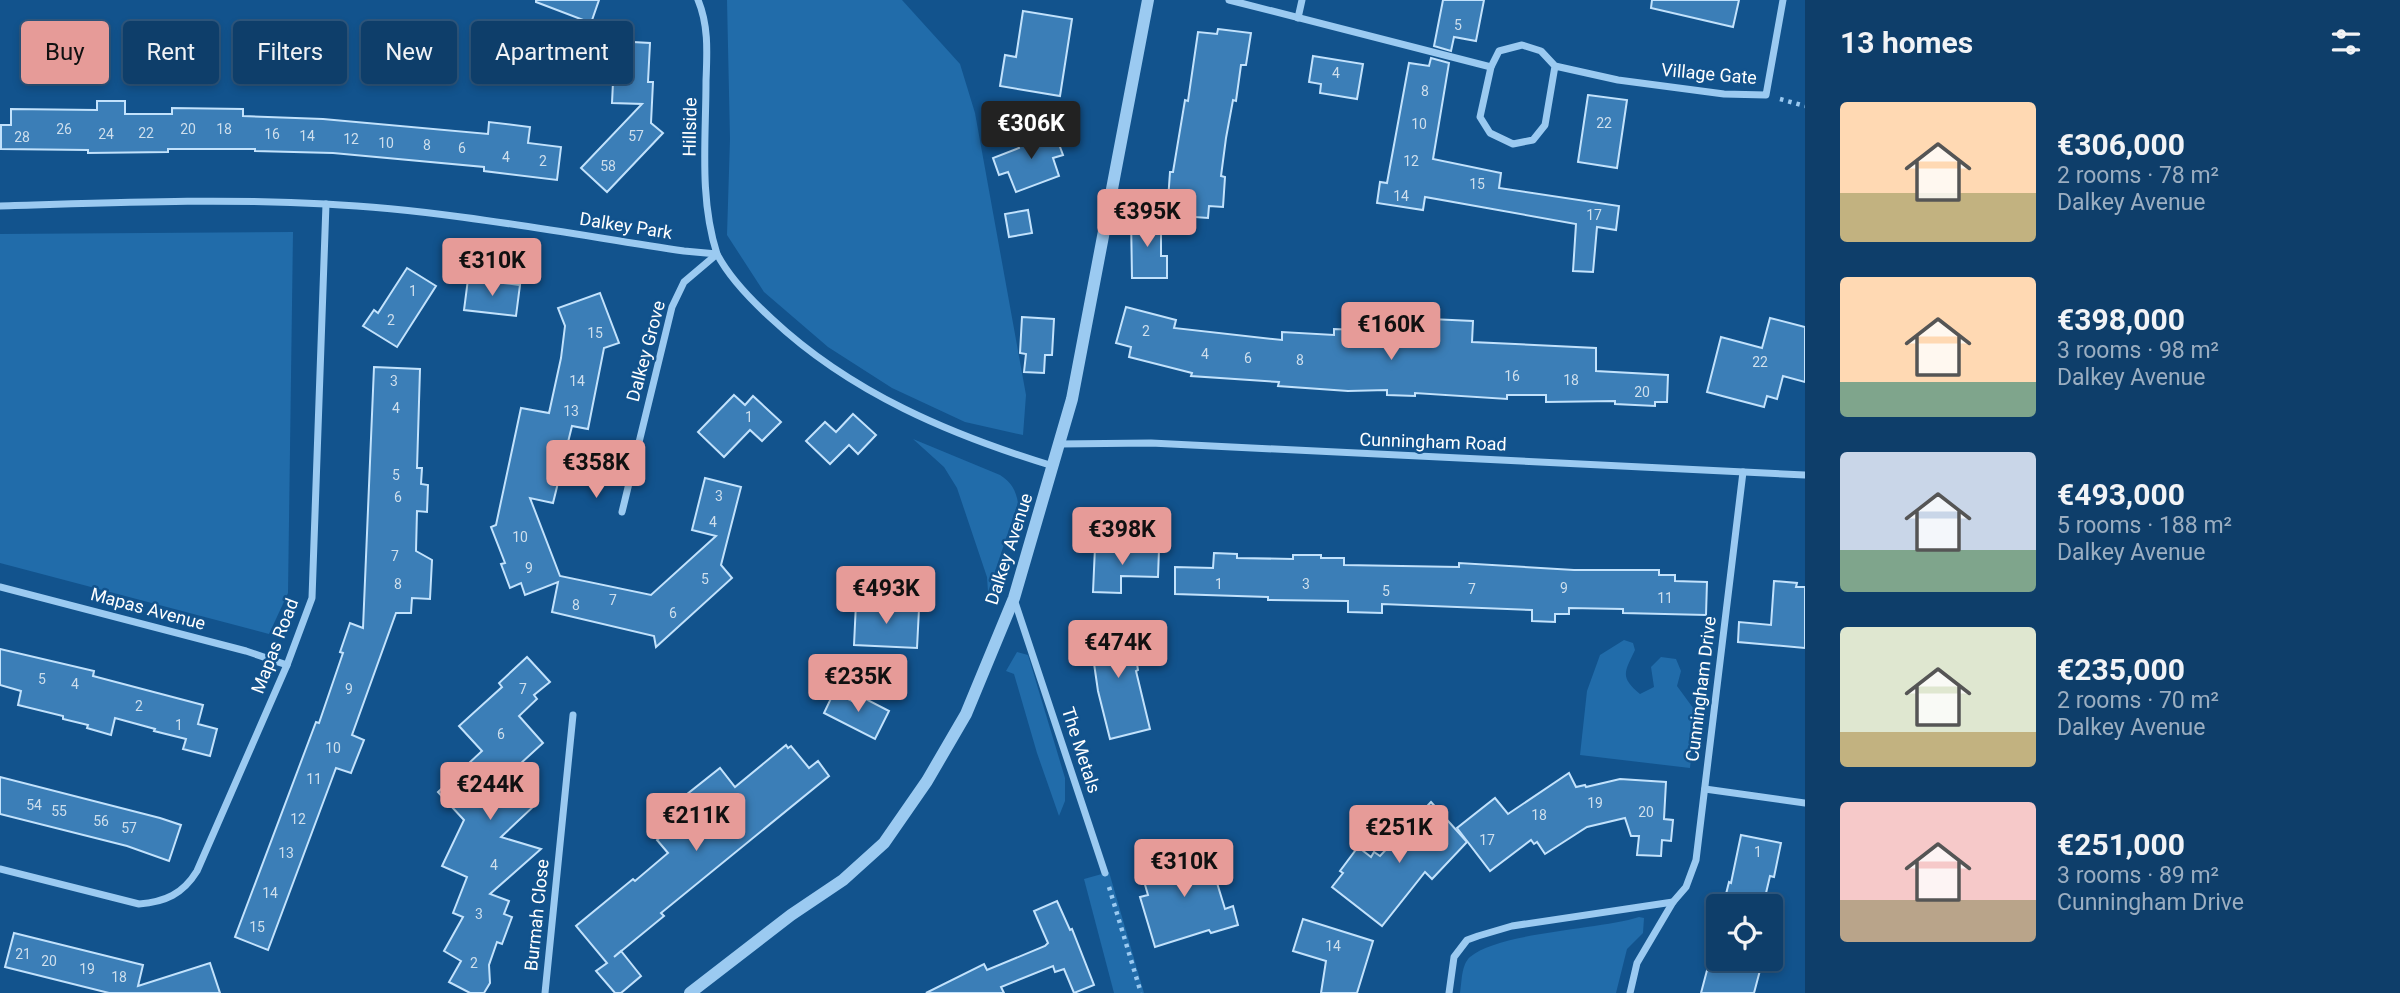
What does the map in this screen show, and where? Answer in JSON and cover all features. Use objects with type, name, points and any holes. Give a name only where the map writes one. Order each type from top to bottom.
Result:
[{"type":"street","name":"Hillside","points":[[698,0],[704,17],[707,45],[705,190],[709,230],[717,254]]},
{"type":"street","name":"Dalkey Avenue","points":[[690,993],[791,915],[843,880],[884,843],[927,781],[966,714],[1014,598],[1072,399],[1148,0]]},
{"type":"street","points":[[1229,0],[1491,67],[1480,117],[1490,133],[1513,144],[1533,140],[1545,125],[1555,66]]},
{"type":"street","points":[[1298,18],[1302,0]]},
{"type":"street","name":"Village Gate","points":[[1491,67],[1499,51],[1522,45],[1541,51],[1555,66],[1618,80],[1711,92],[1766,94],[1783,0]]},
{"type":"street","name":"Dalkey Park","points":[[0,206],[209,201],[326,204],[422,212],[717,254]]},
{"type":"street","name":"Mapas Road","points":[[0,869],[139,904],[153,903],[179,893],[197,872],[312,598],[326,204]]},
{"type":"street","points":[[717,254],[725,270],[785,332],[829,365],[886,401],[976,442],[1053,466]]},
{"type":"street","name":"Dalkey Grove","points":[[622,512],[672,307],[684,282],[717,254]]},
{"type":"street","name":"Cunningham Road","points":[[1059,444],[1150,443],[1805,475]]},
{"type":"street","name":"Cunningham Drive","points":[[1630,993],[1637,963],[1673,902],[1686,887],[1696,860],[1743,472]]},
{"type":"street","name":"Mapas Avenue","points":[[0,587],[246,651],[286,665]]},
{"type":"street","name":"The Metals","points":[[1014,598],[1105,873]]},
{"type":"street","name":"Burmah Close","points":[[545,993],[573,715]]},
{"type":"street","points":[[1705,789],[1805,803]]},
{"type":"street","points":[[1449,993],[1454,957],[1467,940],[1512,926],[1673,902]]},
{"type":"path","points":[[1766,94],[1805,106]]},
{"type":"path","points":[[1105,873],[1141,993]]},
{"type":"shaded area","points":[[727,0],[902,0],[960,64],[975,113],[1026,395],[1023,435],[965,422],[892,388],[828,347],[764,292],[727,235],[730,139]]},
{"type":"shaded area","points":[[293,232],[288,593],[269,634],[0,563],[0,234]]},
{"type":"shaded area","points":[[913,439],[1000,475],[1014,490],[1018,503],[988,592],[987,577],[957,488],[944,467]]},
{"type":"shaded area","points":[[1624,640],[1633,643],[1635,650],[1626,670],[1627,679],[1640,694],[1654,687],[1651,667],[1661,657],[1676,659],[1681,671],[1677,686],[1696,712],[1690,768],[1580,755],[1587,691],[1600,655]]},
{"type":"shaded area","points":[[1017,652],[1028,655],[1065,778],[1065,801],[1059,816],[1014,674],[1006,671]]},
{"type":"shaded area","points":[[1109,872],[1144,993],[1114,993],[1084,879]]},
{"type":"shaded area","points":[[1644,918],[1643,933],[1627,949],[1616,993],[1460,993],[1467,960],[1484,949],[1525,937]]},
{"type":"building","points":[[536,0],[599,0],[592,21]]},
{"type":"building","points":[[1443,0],[1484,0],[1476,41],[1454,37],[1451,51],[1434,46]]},
{"type":"building","points":[[1652,0],[1739,0],[1733,27],[1651,8]]},
{"type":"building","points":[[1023,11],[1072,19],[1060,96],[1000,86],[1005,55],[1016,57]]},
{"type":"building","points":[[1218,29],[1251,33],[1246,65],[1241,65],[1236,101],[1233,100],[1226,138],[1221,176],[1225,177],[1223,207],[1209,206],[1208,218],[1167,215],[1170,172],[1173,172],[1185,100],[1188,101],[1198,32],[1217,34]]},
{"type":"building","points":[[633,42],[650,43],[648,82],[653,82],[651,123],[663,133],[607,192],[581,168],[642,104],[612,103],[613,84],[633,84]]},
{"type":"building","points":[[1313,56],[1363,64],[1357,99],[1320,93],[1321,84],[1309,82]]},
{"type":"building","points":[[1431,58],[1449,63],[1433,159],[1501,173],[1499,188],[1619,206],[1616,230],[1597,227],[1593,272],[1573,271],[1576,224],[1425,197],[1423,210],[1377,203],[1380,182],[1387,183],[1409,63],[1429,66]]},
{"type":"building","points":[[1588,95],[1627,100],[1617,168],[1578,162]]},
{"type":"building","points":[[97,101],[125,101],[125,114],[172,114],[172,108],[243,109],[243,116],[323,119],[488,134],[489,122],[530,127],[528,143],[561,147],[557,180],[484,171],[484,167],[333,153],[255,149],[88,153],[88,150],[1,149],[1,125],[11,125],[11,109],[97,110]]},
{"type":"building","points":[[1053,128],[1063,155],[1053,158],[1059,176],[1016,192],[1008,172],[999,175],[993,158],[1019,148],[1017,141]]},
{"type":"building","points":[[1028,210],[1032,233],[1009,237],[1005,214]]},
{"type":"building","points":[[1131,217],[1161,217],[1161,256],[1167,256],[1167,278],[1132,278]]},
{"type":"building","points":[[407,268],[436,286],[397,347],[363,326],[374,310],[378,313]]},
{"type":"building","points":[[468,279],[520,285],[516,316],[464,310]]},
{"type":"building","points":[[600,293],[619,343],[604,348],[588,429],[572,426],[553,503],[530,498],[560,576],[651,595],[716,536],[692,530],[705,478],[741,487],[721,565],[732,578],[656,647],[654,636],[552,612],[558,582],[525,595],[521,583],[510,588],[501,564],[505,563],[491,527],[496,525],[521,408],[549,413],[565,326],[558,308]]},
{"type":"building","points":[[1126,307],[1176,320],[1174,328],[1282,340],[1282,332],[1334,335],[1334,329],[1360,330],[1360,334],[1404,335],[1404,329],[1430,329],[1431,319],[1473,321],[1472,342],[1596,348],[1596,371],[1668,375],[1667,402],[1655,402],[1655,406],[1615,404],[1615,401],[1546,402],[1546,395],[1507,395],[1507,399],[1415,393],[1415,396],[1387,395],[1387,390],[1348,391],[1278,386],[1279,382],[1191,376],[1192,373],[1129,357],[1131,347],[1116,343]]},
{"type":"building","points":[[1022,317],[1054,319],[1052,355],[1045,355],[1044,373],[1024,372],[1026,354],[1020,353]]},
{"type":"building","points":[[1770,318],[1805,327],[1805,382],[1783,376],[1777,399],[1767,396],[1764,407],[1707,392],[1721,337],[1762,348]]},
{"type":"building","points":[[374,367],[420,369],[417,468],[422,468],[421,484],[428,485],[427,512],[417,511],[416,551],[432,560],[430,599],[412,598],[411,613],[396,613],[352,735],[364,740],[351,773],[336,768],[268,950],[235,937],[316,722],[319,723],[343,653],[340,652],[350,623],[363,628]]},
{"type":"building","points":[[734,395],[745,405],[753,396],[781,422],[762,441],[750,430],[724,457],[698,432]]},
{"type":"building","points":[[853,414],[876,435],[858,454],[849,445],[830,464],[806,441],[825,422],[836,432]]},
{"type":"building","points":[[1095,547],[1159,549],[1158,577],[1121,576],[1121,593],[1093,592]]},
{"type":"building","points":[[1214,553],[1237,554],[1237,558],[1293,559],[1293,555],[1321,555],[1321,558],[1344,558],[1344,565],[1459,567],[1459,563],[1574,570],[1659,570],[1659,575],[1675,575],[1675,581],[1707,582],[1706,615],[1623,613],[1623,609],[1569,608],[1569,614],[1555,614],[1555,622],[1532,621],[1532,610],[1382,604],[1382,613],[1348,612],[1348,601],[1268,600],[1268,597],[1175,594],[1175,567],[1213,568]]},
{"type":"building","points":[[1774,581],[1797,583],[1796,587],[1805,587],[1805,648],[1738,642],[1739,622],[1771,625]]},
{"type":"building","points":[[856,603],[919,609],[917,648],[854,645]]},
{"type":"building","points":[[1130,622],[1138,670],[1136,671],[1150,729],[1110,739],[1098,691],[1089,629]]},
{"type":"building","points":[[0,649],[94,671],[93,676],[203,705],[198,724],[217,729],[210,756],[183,749],[186,739],[115,718],[111,735],[87,728],[88,725],[63,719],[63,716],[18,705],[21,691],[0,685]]},
{"type":"building","points":[[527,657],[550,682],[534,695],[537,699],[519,716],[543,743],[508,775],[535,805],[501,837],[541,849],[490,894],[509,901],[504,914],[512,917],[502,944],[497,942],[489,965],[490,983],[484,993],[470,993],[449,982],[461,961],[444,951],[463,917],[453,913],[467,877],[442,866],[464,820],[438,792],[482,751],[459,726],[502,687],[499,683]]},
{"type":"building","points":[[834,692],[858,704],[862,697],[889,711],[875,739],[824,713]]},
{"type":"building","points":[[786,745],[788,748],[791,746],[809,768],[818,761],[829,776],[661,913],[664,916],[621,951],[641,976],[621,993],[615,993],[596,971],[607,963],[576,926],[668,853],[657,840],[696,807],[686,795],[720,768],[735,787]]},
{"type":"building","points":[[1569,773],[1576,787],[1620,779],[1666,782],[1664,819],[1673,820],[1671,841],[1662,840],[1661,856],[1637,855],[1639,836],[1631,836],[1625,818],[1587,827],[1545,854],[1537,842],[1534,844],[1531,840],[1490,871],[1457,828],[1495,798],[1508,814]]},
{"type":"building","points":[[0,777],[181,825],[169,861],[127,846],[0,814]]},
{"type":"building","points":[[1431,802],[1467,842],[1432,879],[1425,872],[1382,926],[1332,887],[1358,847],[1371,857],[1374,852],[1380,856]]},
{"type":"building","points":[[1741,835],[1781,843],[1774,877],[1770,876],[1766,894],[1726,894],[1729,882],[1731,883]]},
{"type":"building","points":[[1206,847],[1225,909],[1233,906],[1238,925],[1211,933],[1209,930],[1155,947],[1140,897],[1148,895],[1141,871],[1160,865],[1159,862]]},
{"type":"building","points":[[1057,901],[1070,930],[1072,929],[1094,985],[1074,993],[1064,969],[1055,972],[1053,966],[1001,987],[1004,993],[926,993],[984,964],[987,970],[1045,946],[1048,943],[1034,911]]},
{"type":"building","points":[[1303,919],[1373,941],[1357,993],[1321,993],[1326,961],[1293,951]]},
{"type":"building","points":[[14,933],[143,965],[138,986],[210,963],[220,993],[109,993],[5,967]]},
{"type":"building","points":[[1707,971],[1760,971],[1754,993],[1701,993]]}]
